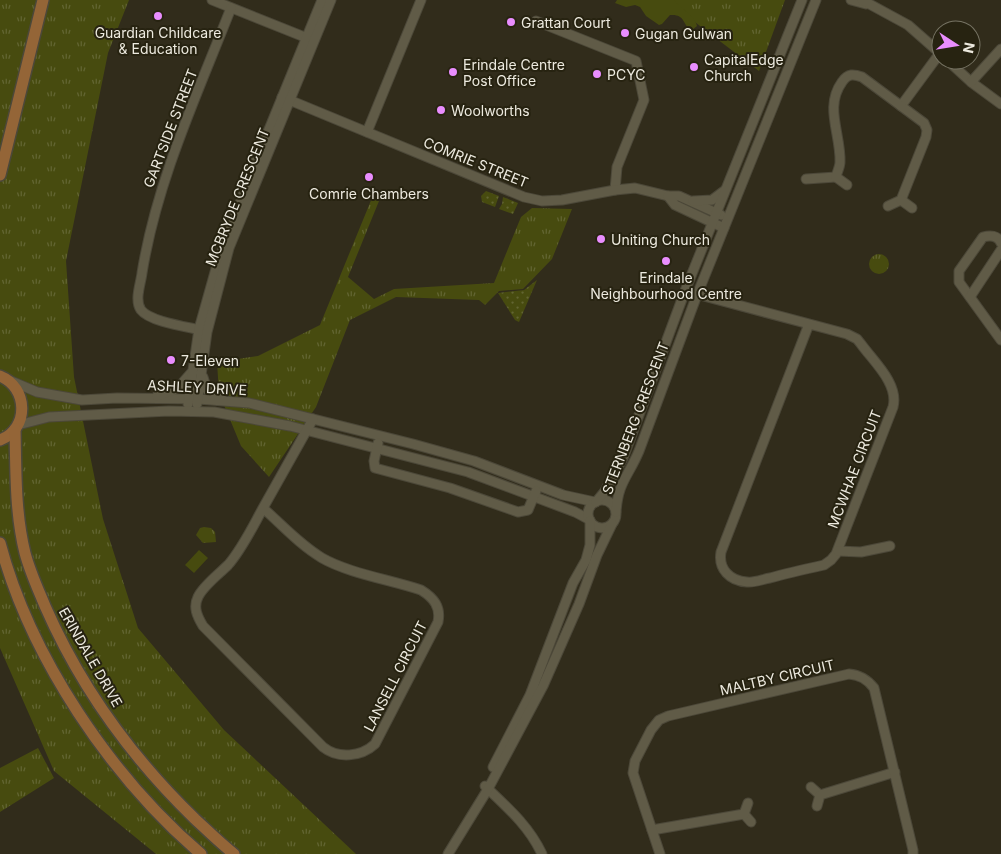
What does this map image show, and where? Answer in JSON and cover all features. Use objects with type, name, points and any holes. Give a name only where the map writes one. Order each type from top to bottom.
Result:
[{"type":"main road","points":[[0,181],[44,0]]},
{"type":"main road","name":"ERINDALE DRIVE","points":[[4,376],[17,389],[21,397],[22,407],[16,427],[16,499],[26,556],[36,584],[65,647],[113,725],[150,771],[179,803],[234,854]]},
{"type":"main road","points":[[0,440],[16,427]]},
{"type":"main road","points":[[0,543],[15,593],[38,643],[65,690],[106,751],[166,820],[201,854]]},
{"type":"street","points":[[212,0],[310,40]]},
{"type":"street","name":"MCBRYDE CRESCENT","points":[[193,399],[193,371],[224,254],[310,40],[322,0]]},
{"type":"street","name":"MCBRYDE CRESCENT","points":[[310,40],[332,0]]},
{"type":"street","points":[[367,132],[421,0]]},
{"type":"street","name":"STERNBERG CRESCENT","points":[[595,502],[605,491],[623,458],[685,291],[802,0]]},
{"type":"street","name":"STERNBERG CRESCENT","points":[[616,512],[618,493],[622,481],[639,452],[698,294],[816,0]]},
{"type":"street","points":[[851,0],[876,6]]},
{"type":"street","points":[[862,0],[908,25],[931,46]]},
{"type":"street","name":"GARTSIDE STREET","points":[[203,330],[152,318],[142,311],[138,300],[145,253],[170,159],[231,8]]},
{"type":"street","points":[[536,21],[636,61],[644,100],[617,167],[615,190]]},
{"type":"street","points":[[971,82],[1001,49]]},
{"type":"street","points":[[901,106],[931,66]]},
{"type":"street","points":[[958,70],[1001,104]]},
{"type":"street","points":[[836,177],[840,162],[833,118],[833,105],[840,86],[846,77],[855,74],[862,77],[924,123],[927,130],[901,200],[888,206]]},
{"type":"street","name":"COMRIE STREET","points":[[286,99],[524,198],[532,200],[562,200],[635,188],[668,196],[679,196],[728,218]]},
{"type":"street","points":[[806,179],[836,177],[847,185]]},
{"type":"street","points":[[690,201],[712,200],[726,189]]},
{"type":"street","name":"COMRIE STREET","points":[[668,196],[675,205],[724,228]]},
{"type":"street","points":[[901,200],[912,208]]},
{"type":"street","points":[[1001,243],[1000,240],[993,236],[983,237],[959,271],[959,282],[1001,340]]},
{"type":"street","points":[[970,297],[1001,250]]},
{"type":"street","name":"MCWHAE CIRCUIT","points":[[685,291],[847,334],[856,339],[894,391],[895,399],[838,551],[831,560],[824,565],[752,582],[738,581],[724,576],[720,559],[721,552],[809,324]]},
{"type":"street","name":"MCBRYDE CRESCENT","points":[[191,412],[202,366],[203,330]]},
{"type":"street","points":[[202,366],[204,383],[207,390],[217,396],[237,402]]},
{"type":"street","points":[[150,398],[177,389],[193,371]]},
{"type":"street","name":"ASHLEY DRIVE","points":[[4,376],[37,392],[82,400],[107,398],[193,399],[259,405],[474,461],[570,497],[595,502]]},
{"type":"street","points":[[107,398],[115,414]]},
{"type":"street","name":"ASHLEY DRIVE","points":[[16,427],[49,417],[115,414],[214,412],[246,417],[306,430],[468,472],[575,512],[590,520]]},
{"type":"street","name":"LANSELL CIRCUIT","points":[[263,508],[320,557],[344,567],[420,590],[429,595],[435,602],[439,614],[438,622],[375,744],[369,750],[361,753],[336,754],[323,747],[203,626],[197,617],[196,607],[200,594],[229,564],[244,542],[306,430],[313,419]]},
{"type":"street","points":[[380,436],[374,461],[375,468],[450,488],[518,512],[528,510],[538,486]]},
{"type":"street","points":[[448,854],[555,660],[597,555],[614,520],[616,512],[608,502],[595,502],[589,512],[590,544],[588,553],[573,583],[522,718]]},
{"type":"street","points":[[590,520],[600,528],[612,524]]},
{"type":"street","name":"MCWHAE CIRCUIT","points":[[838,551],[861,552],[890,546]]},
{"type":"street","name":"MALTBY CIRCUIT","points":[[660,854],[634,781],[633,768],[643,745],[656,723],[668,716],[849,674],[857,675],[867,680],[874,688],[913,854]]},
{"type":"street","points":[[820,795],[895,772]]},
{"type":"street","points":[[441,854],[486,787]]},
{"type":"street","points":[[486,787],[532,834],[542,854]]},
{"type":"street","points":[[811,787],[820,795]]},
{"type":"street","points":[[817,806],[820,795]]},
{"type":"street","points":[[744,814],[748,803]]},
{"type":"street","points":[[652,830],[744,814]]},
{"type":"street","points":[[744,814],[751,822]]},
{"type":"green space","points":[[0,0],[129,0],[108,53],[66,261],[74,377],[103,519],[138,628],[224,730],[356,854],[156,854],[54,771],[0,648]]},
{"type":"green space","points":[[617,0],[674,0],[691,15],[697,26],[691,31],[681,18],[675,15],[670,15],[659,25],[646,16],[640,7],[635,5],[626,7],[615,3]]},
{"type":"green space","points":[[666,0],[785,0],[759,71]]},
{"type":"green space","points":[[486,191],[499,196],[495,207],[482,202],[481,196]]},
{"type":"green space","points":[[503,197],[518,203],[513,214],[499,209]]},
{"type":"green space","points":[[372,198],[379,201],[348,277],[374,299],[394,289],[494,283],[521,217],[532,208],[572,209],[552,259],[523,289],[499,291],[485,305],[479,300],[396,297],[350,320],[316,407],[269,477],[241,446],[219,393],[217,362],[258,356],[320,325]]},
{"type":"green space","points":[[879,254],[886,257],[889,264],[886,271],[879,274],[872,271],[869,264],[872,257]]},
{"type":"green space","points":[[537,280],[519,322],[515,320],[498,293],[524,290]]},
{"type":"green space","points":[[200,528],[211,528],[215,532],[216,542],[203,543],[196,535]]},
{"type":"green space","points":[[199,550],[208,558],[194,573],[185,565]]},
{"type":"green space","points":[[38,748],[54,778],[0,812],[0,768]]},
{"type":"place","name":"Guardian Childcare & Education","points":[[158,16]]},
{"type":"place","name":"Grattan Court","points":[[511,22]]},
{"type":"place","name":"Gugan Gulwan","points":[[625,33]]},
{"type":"place","name":"CapitalEdge Church","points":[[694,67]]},
{"type":"place","name":"Erindale Centre Post Office","points":[[453,72]]},
{"type":"place","name":"PCYC","points":[[597,74]]},
{"type":"place","name":"Woolworths","points":[[441,110]]},
{"type":"place","name":"Comrie Chambers","points":[[369,177]]},
{"type":"place","name":"Uniting Church","points":[[601,239]]},
{"type":"place","name":"Erindale Neighbourhood Centre","points":[[666,261]]},
{"type":"place","name":"7-Eleven","points":[[171,360]]}]
